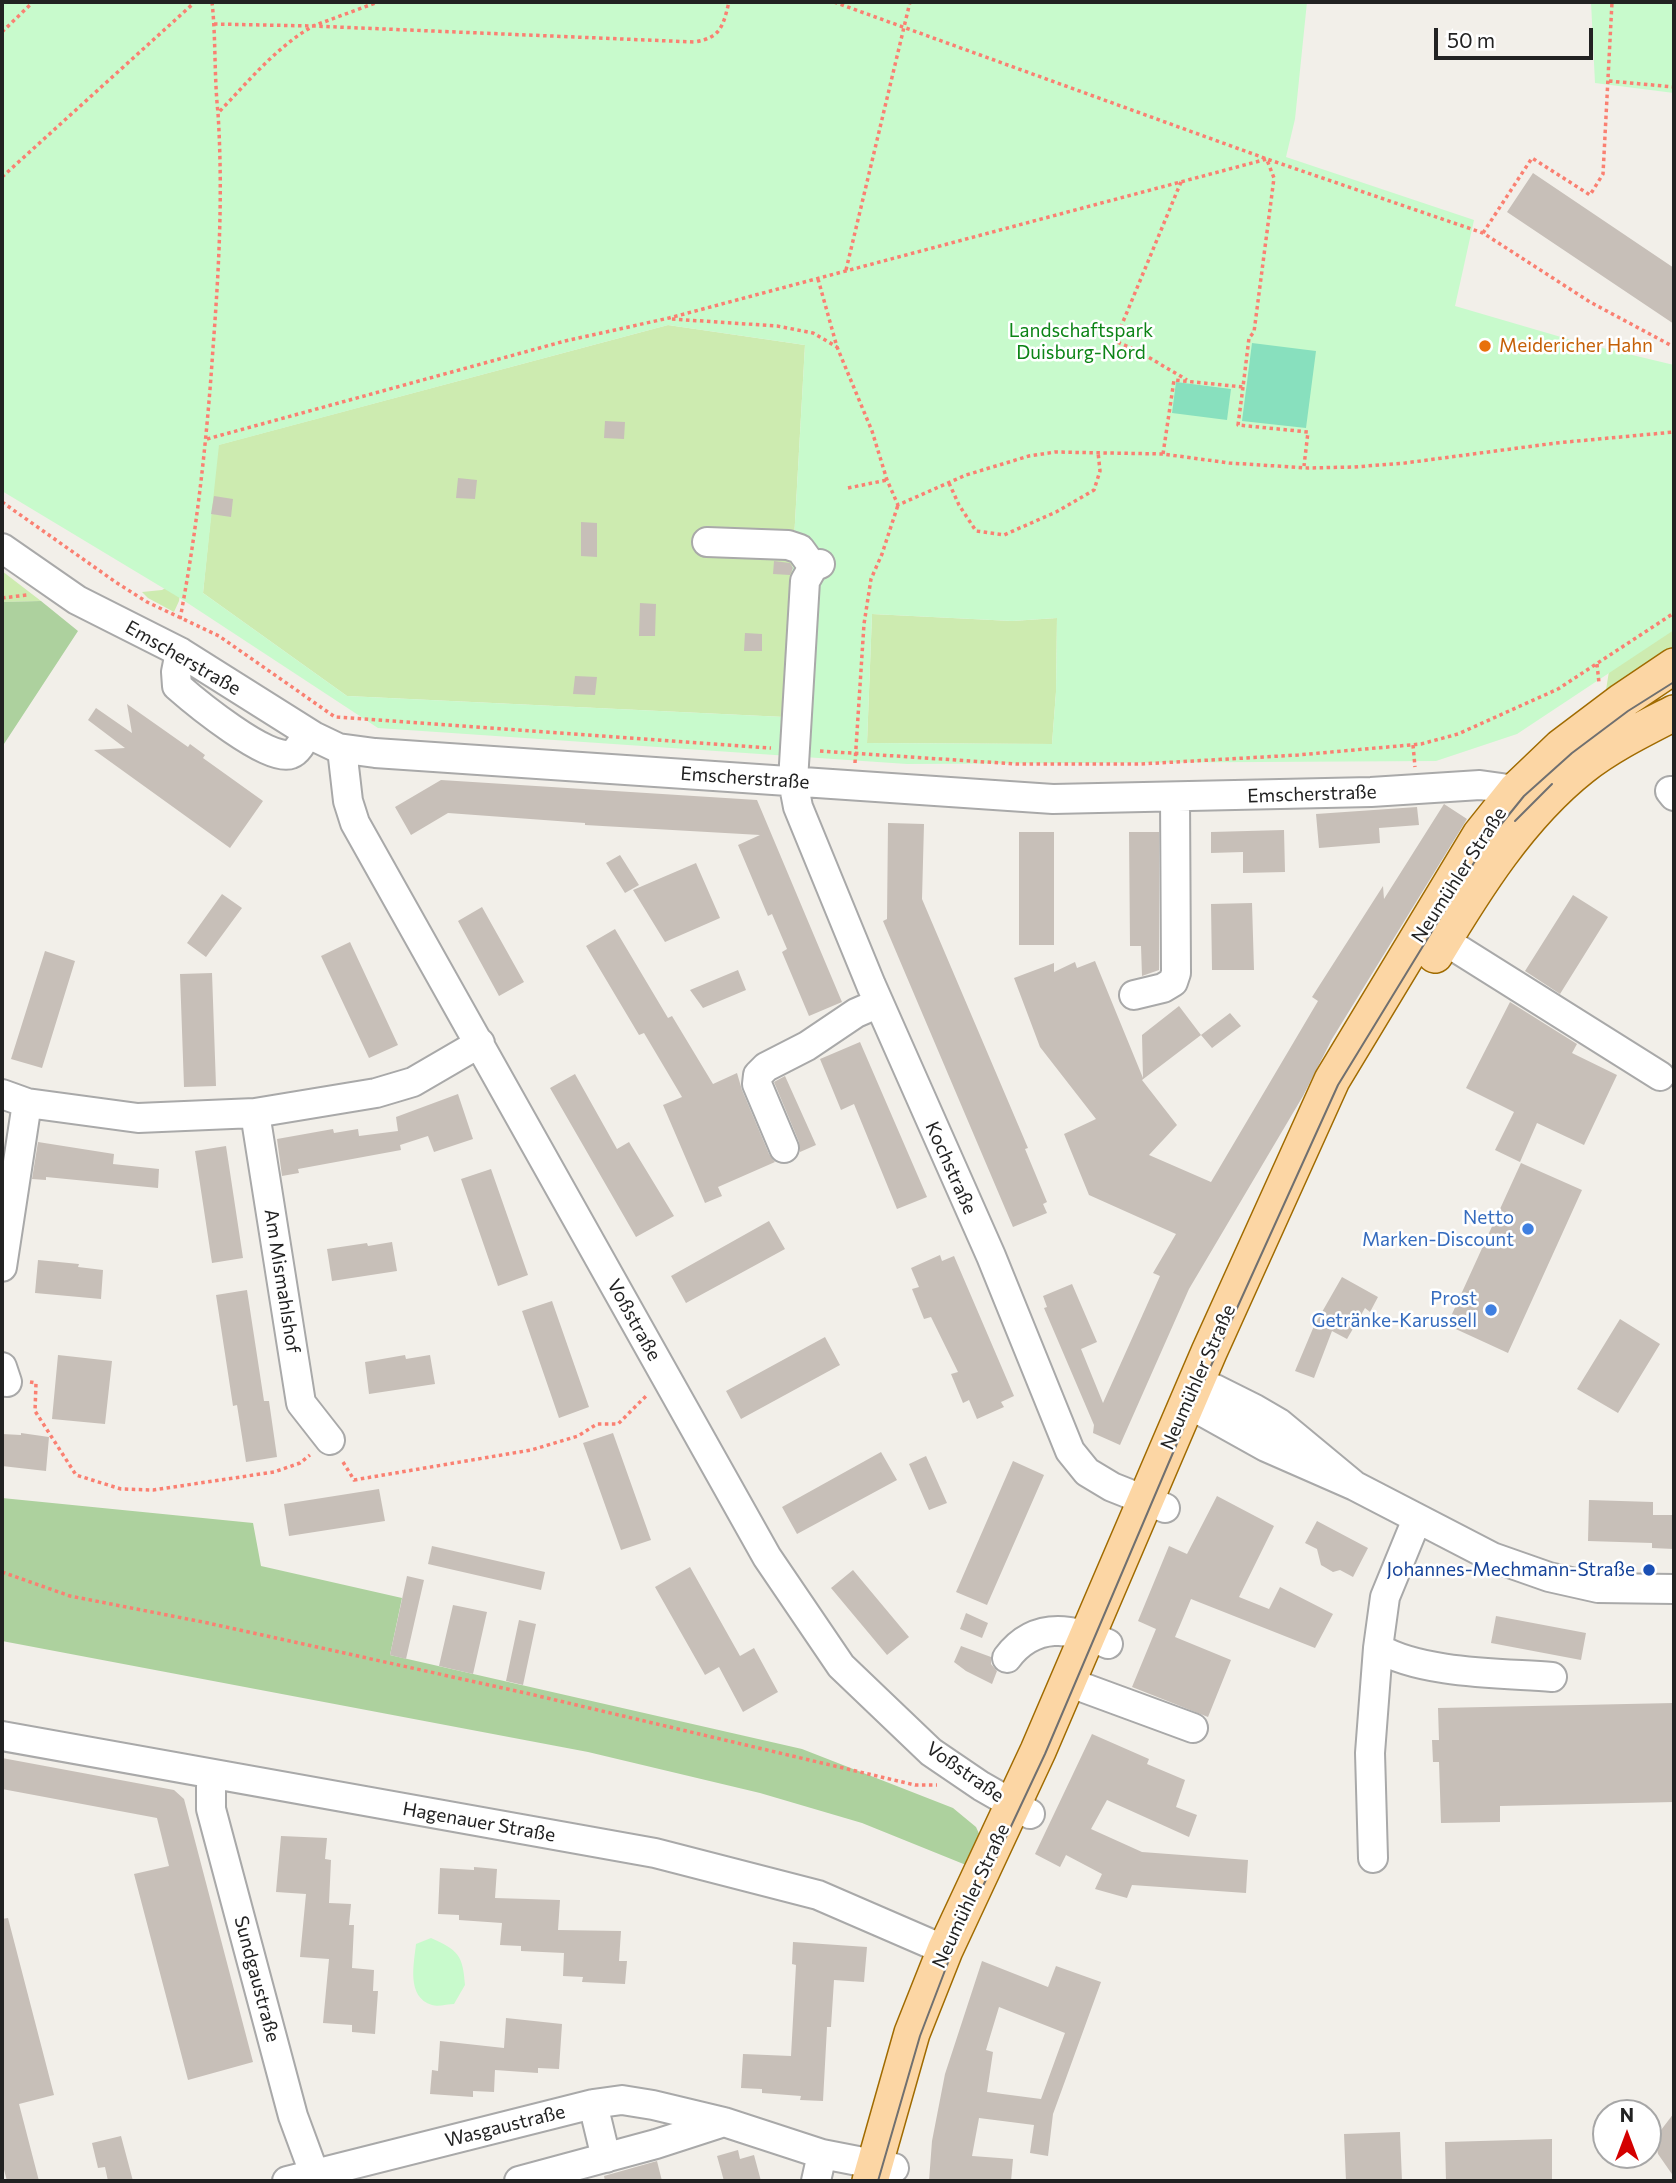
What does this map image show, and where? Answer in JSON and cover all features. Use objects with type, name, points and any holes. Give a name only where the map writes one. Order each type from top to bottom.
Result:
[{"type":"main road","name":"Neumühler Straße","points":[[1528,798],[1561,747],[1674,666]]},
{"type":"main road","name":"Neumühler Straße","points":[[883,2174],[1022,1809],[1078,1686],[1154,1504],[1204,1398],[1332,1080],[1434,933],[1480,835],[1528,798],[1674,713]]},
{"type":"main road","name":"Neumühler Straße","points":[[883,2174],[912,2033],[945,1950],[1022,1809]]},
{"type":"street","name":"Kochstraße","points":[[707,542],[789,545],[800,549],[817,566],[805,581],[793,781],[798,807],[879,1003],[991,1256],[1070,1451],[1087,1472],[1112,1487],[1154,1504]]},
{"type":"street","name":"Emscherstraße","points":[[2,548],[89,607],[176,650],[307,733],[342,749],[1053,799],[1371,792],[1457,785],[1498,786],[1528,798]]},
{"type":"street","points":[[176,650],[177,685],[193,701],[235,730],[269,751],[281,755],[291,754],[307,733]]},
{"type":"street","name":"Voßstraße","points":[[342,749],[348,801],[355,823],[767,1557],[841,1666],[931,1752],[981,1786],[1022,1809]]},
{"type":"street","points":[[1134,995],[1163,988],[1173,982],[1176,973],[1175,797]]},
{"type":"street","points":[[1434,933],[1660,1076]]},
{"type":"street","points":[[785,1148],[757,1084],[758,1075],[766,1067],[807,1046],[856,1013],[879,1003]]},
{"type":"street","points":[[2,1268],[14,1099],[138,1118],[255,1113],[376,1093],[413,1082],[480,1044]]},
{"type":"street","name":"Am Mismahlshof","points":[[255,1113],[301,1402],[330,1440]]},
{"type":"street","points":[[1204,1398],[1279,1423],[1355,1486],[1492,1557],[1549,1577],[1598,1588],[1674,1589]]},
{"type":"street","points":[[1373,1858],[1370,1753],[1378,1648],[1385,1597],[1417,1519]]},
{"type":"street","points":[[1007,1658],[1017,1644],[1050,1631],[1064,1631],[1098,1639]]},
{"type":"street","points":[[1378,1648],[1391,1655],[1442,1667],[1552,1677]]},
{"type":"street","points":[[1078,1686],[1193,1728]]},
{"type":"street","name":"Hagenauer Straße","points":[[2,1736],[655,1853],[818,1895],[945,1950]]},
{"type":"street","name":"Sundgaustraße","points":[[211,1775],[211,1809],[293,2116],[315,2178]]},
{"type":"street","name":"Wasgaustraße","points":[[287,2181],[315,2178],[593,2104],[622,2099],[724,2122],[819,2168],[883,2174]]},
{"type":"street","points":[[593,2104],[606,2158]]},
{"type":"street","points":[[519,2181],[724,2122]]},
{"type":"path","points":[[2,32],[33,2]]},
{"type":"path","points":[[2,177],[195,2]]},
{"type":"path","points":[[176,650],[207,439],[221,241],[222,171],[214,78],[212,2]]},
{"type":"path","points":[[218,113],[276,52],[293,38],[313,26],[378,2]]},
{"type":"path","points":[[214,24],[694,42],[708,40],[718,33],[725,21],[729,2]]},
{"type":"path","points":[[834,2],[1267,159],[1483,233],[1590,302],[1674,347]]},
{"type":"path","points":[[846,270],[910,2]]},
{"type":"path","points":[[1483,233],[1532,158],[1590,195],[1603,174],[1612,2]]},
{"type":"path","points":[[1609,81],[1674,87]]},
{"type":"path","points":[[207,439],[565,341],[669,318],[1267,159]]},
{"type":"path","points":[[1267,159],[1273,178],[1254,332],[1249,338],[1238,425],[1308,432],[1304,466]]},
{"type":"path","points":[[1182,182],[1115,341],[1138,351],[1189,381]]},
{"type":"path","points":[[818,279],[837,347],[872,430],[887,480],[898,505],[871,579],[864,624],[854,785]]},
{"type":"path","points":[[669,318],[777,326],[813,333],[837,347]]},
{"type":"path","points":[[1163,454],[1174,380],[1243,387]]},
{"type":"path","points":[[898,505],[949,483],[1029,456],[1055,452],[1163,454],[1229,463],[1354,467],[1674,432]]},
{"type":"path","points":[[949,483],[976,531],[1004,535],[1056,512],[1094,490],[1100,471],[1098,452]]},
{"type":"path","points":[[848,488],[887,480]]},
{"type":"path","points":[[2,502],[117,583],[147,602],[219,636],[335,717],[914,759],[1016,764],[1141,764],[1298,755],[1420,744],[1469,730],[1558,689],[1674,613]]},
{"type":"path","points":[[4,1374],[36,1382],[34,1411],[76,1475],[121,1489],[153,1490],[274,1472],[300,1463],[330,1440],[354,1480],[531,1450],[578,1436],[597,1423],[618,1423],[666,1377]]},
{"type":"path","points":[[2,1572],[70,1596],[208,1623],[530,1694],[915,1785],[981,1786]]},
{"type":"green space","name":"Landschaftspark Duisburg-Nord","points":[[2,2],[1307,2],[1295,119],[1286,157],[1474,220],[1455,306],[1578,342],[1674,365],[1674,630],[1517,734],[1436,761],[907,764],[378,728],[183,600],[2,491]],"holes":[[[668,325],[805,345],[784,717],[347,696],[203,593],[219,445]],[[872,614],[1012,621],[1057,618],[1052,744],[867,743]]]},
{"type":"green space","points":[[1591,2],[1674,2],[1674,93],[1595,83]]},
{"type":"green space","points":[[668,325],[805,345],[784,717],[347,696],[203,593],[218,445]]},
{"type":"green space","points":[[1252,343],[1316,351],[1306,428],[1242,421]]},
{"type":"green space","points":[[1176,382],[1231,389],[1227,420],[1172,413]]},
{"type":"green space","points":[[2,571],[41,601],[2,602]]},
{"type":"green space","points":[[172,584],[181,586],[174,612],[142,592],[162,590]]},
{"type":"green space","points":[[41,601],[78,631],[2,747],[2,602]]},
{"type":"green space","points":[[872,614],[1012,621],[1057,618],[1052,744],[867,743]]},
{"type":"green space","points":[[1674,620],[1674,648],[1606,690],[1610,665]]},
{"type":"green space","points":[[2,1498],[253,1523],[261,1566],[402,1598],[390,1655],[802,1749],[953,1808],[976,1827],[982,1840],[966,1865],[862,1823],[760,1793],[588,1752],[2,1641]]},
{"type":"green space","points":[[431,1938],[453,1950],[463,1967],[465,1985],[454,2004],[432,2005],[418,1995],[415,1987],[413,1970],[416,1944]]},
{"type":"building","points":[[1533,173],[1674,268],[1674,324],[1507,212]]},
{"type":"building","points":[[605,421],[625,422],[624,439],[604,438]]},
{"type":"building","points":[[458,478],[477,480],[475,499],[456,498]]},
{"type":"building","points":[[214,496],[233,499],[231,517],[211,514]]},
{"type":"building","points":[[581,522],[597,523],[597,557],[581,556]]},
{"type":"building","points":[[774,561],[790,563],[793,568],[790,575],[773,574]]},
{"type":"building","points":[[640,603],[656,604],[655,636],[639,636]]},
{"type":"building","points":[[745,633],[762,634],[762,651],[744,651]]},
{"type":"building","points":[[575,676],[597,677],[595,695],[573,694]]},
{"type":"building","points":[[127,704],[188,747],[190,744],[205,755],[203,758],[263,801],[230,848],[94,750],[125,748],[88,720],[96,708],[132,733]]},
{"type":"building","points":[[441,780],[757,800],[842,1002],[809,1016],[782,952],[787,949],[772,914],[768,916],[738,845],[760,835],[585,825],[448,813],[411,835],[395,807]]},
{"type":"building","points":[[1444,804],[1467,819],[1332,1039],[1303,1096],[1189,1289],[1120,1445],[1093,1433],[1094,1425],[1044,1308],[1047,1307],[1043,1296],[1072,1284],[1097,1342],[1081,1349],[1103,1403],[1160,1276],[1153,1273],[1176,1234],[1089,1195],[1064,1134],[1096,1119],[1040,1047],[1014,978],[1054,963],[1054,972],[1075,962],[1077,968],[1095,961],[1143,1078],[1142,1035],[1179,1006],[1201,1035],[1142,1080],[1177,1125],[1149,1155],[1211,1182],[1318,1001],[1312,997],[1383,886],[1384,899]]},
{"type":"building","points":[[1417,807],[1419,825],[1379,828],[1380,843],[1319,848],[1316,814]]},
{"type":"building","points":[[888,823],[924,824],[922,899],[1028,1148],[1025,1149],[1047,1202],[1043,1204],[1047,1213],[1013,1227],[883,921],[887,919]]},
{"type":"building","points":[[1284,830],[1285,872],[1243,873],[1243,852],[1211,853],[1211,832]]},
{"type":"building","points":[[1019,832],[1054,832],[1054,945],[1019,945]]},
{"type":"building","points":[[1129,832],[1159,832],[1159,970],[1142,976],[1141,946],[1130,946]]},
{"type":"building","points":[[620,855],[639,885],[625,893],[606,863]]},
{"type":"building","points":[[696,863],[720,918],[665,942],[633,890]]},
{"type":"building","points":[[222,894],[242,908],[206,957],[187,943]]},
{"type":"building","points":[[1573,895],[1608,917],[1560,994],[1525,971]]},
{"type":"building","points":[[1252,903],[1254,970],[1212,970],[1211,904]]},
{"type":"building","points":[[482,907],[524,982],[499,996],[458,921]]},
{"type":"building","points":[[615,929],[668,1018],[672,1016],[713,1084],[737,1073],[769,1154],[775,1162],[718,1187],[722,1196],[705,1203],[663,1105],[682,1097],[644,1033],[639,1035],[586,946]]},
{"type":"building","points":[[350,942],[398,1045],[369,1058],[321,956]]},
{"type":"building","points":[[45,951],[75,961],[42,1068],[11,1059]]},
{"type":"building","points":[[738,970],[746,990],[703,1008],[690,990]]},
{"type":"building","points":[[212,973],[216,1086],[184,1087],[180,974]]},
{"type":"building","points":[[1510,1002],[1577,1044],[1572,1053],[1617,1075],[1584,1145],[1537,1123],[1520,1162],[1495,1150],[1514,1112],[1466,1088]]},
{"type":"building","points":[[1230,1013],[1241,1026],[1212,1048],[1201,1035]]},
{"type":"building","points":[[860,1042],[927,1197],[897,1209],[854,1104],[841,1110],[820,1059]]},
{"type":"building","points":[[575,1074],[617,1149],[629,1142],[674,1216],[636,1237],[550,1088]]},
{"type":"building","points":[[785,1076],[816,1145],[800,1152],[799,1142],[774,1082]]},
{"type":"building","points":[[458,1094],[473,1139],[434,1152],[428,1136],[400,1145],[401,1150],[298,1169],[299,1173],[282,1176],[277,1139],[333,1129],[334,1133],[358,1129],[359,1136],[398,1131],[396,1117]]},
{"type":"building","points":[[38,1142],[114,1154],[113,1164],[159,1169],[158,1188],[46,1177],[46,1180],[32,1179]]},
{"type":"building","points":[[226,1146],[243,1258],[212,1263],[195,1151]]},
{"type":"building","name":"Netto Marken-Discount","points":[[1521,1163],[1582,1190],[1508,1353],[1447,1325]]},
{"type":"building","points":[[491,1169],[528,1275],[498,1286],[461,1179]]},
{"type":"building","points":[[769,1221],[785,1249],[686,1303],[671,1276]]},
{"type":"building","points":[[392,1242],[397,1271],[332,1281],[327,1249]]},
{"type":"building","points":[[940,1255],[942,1261],[954,1256],[1014,1396],[1001,1402],[1004,1407],[977,1419],[969,1400],[963,1403],[951,1374],[958,1372],[931,1317],[924,1319],[912,1289],[919,1287],[911,1268]]},
{"type":"building","points":[[38,1260],[79,1264],[78,1267],[103,1270],[101,1299],[35,1293]]},
{"type":"building","points":[[1342,1277],[1378,1297],[1370,1312],[1365,1308],[1347,1339],[1332,1331],[1314,1378],[1295,1371],[1314,1326]]},
{"type":"building","points":[[247,1290],[264,1401],[269,1401],[277,1457],[246,1462],[237,1405],[233,1406],[216,1295]]},
{"type":"building","points":[[552,1301],[589,1407],[559,1418],[522,1311]]},
{"type":"building","points":[[1620,1319],[1660,1344],[1618,1413],[1577,1389]]},
{"type":"building","points":[[825,1337],[840,1365],[741,1419],[726,1391]]},
{"type":"building","points":[[58,1355],[112,1361],[105,1424],[52,1419]]},
{"type":"building","points":[[405,1355],[406,1359],[430,1355],[435,1384],[369,1394],[365,1362]]},
{"type":"building","points":[[21,1433],[49,1437],[46,1471],[2,1466],[2,1434]]},
{"type":"building","points":[[613,1433],[651,1540],[621,1550],[583,1443]]},
{"type":"building","points":[[881,1452],[897,1480],[797,1534],[782,1507]]},
{"type":"building","points":[[926,1456],[947,1503],[929,1510],[909,1464]]},
{"type":"building","points":[[1013,1461],[1044,1475],[987,1605],[956,1592]]},
{"type":"building","points":[[379,1489],[385,1521],[289,1536],[284,1504]]},
{"type":"building","points":[[1217,1496],[1274,1526],[1239,1597],[1269,1609],[1280,1587],[1333,1614],[1315,1648],[1191,1599],[1175,1637],[1231,1660],[1208,1717],[1132,1687],[1156,1629],[1138,1621],[1169,1546],[1187,1554]]},
{"type":"building","points":[[1589,1500],[1653,1502],[1653,1515],[1674,1515],[1674,1549],[1652,1548],[1652,1543],[1588,1541]]},
{"type":"building","points":[[1317,1521],[1368,1548],[1353,1577],[1340,1570],[1333,1572],[1321,1565],[1317,1549],[1305,1543]]},
{"type":"building","points":[[432,1546],[545,1572],[541,1590],[428,1564]]},
{"type":"building","points":[[690,1567],[740,1656],[754,1648],[778,1692],[743,1712],[719,1667],[705,1675],[655,1587]]},
{"type":"building","points":[[853,1570],[909,1637],[887,1655],[831,1588]]},
{"type":"building","points":[[407,1576],[424,1580],[406,1659],[390,1655]]},
{"type":"building","points":[[453,1605],[487,1612],[473,1674],[439,1666]]},
{"type":"building","points":[[966,1613],[988,1623],[982,1638],[960,1629]]},
{"type":"building","points":[[1496,1616],[1586,1633],[1581,1660],[1491,1643]]},
{"type":"building","points":[[519,1620],[536,1624],[523,1685],[506,1681]]},
{"type":"building","points":[[961,1646],[991,1657],[991,1664],[997,1671],[992,1684],[954,1662]]},
{"type":"building","points":[[1674,1703],[1674,1802],[1500,1806],[1500,1822],[1441,1823],[1439,1762],[1433,1762],[1432,1740],[1439,1740],[1438,1708]]},
{"type":"building","points":[[1092,1734],[1149,1759],[1147,1764],[1185,1780],[1176,1807],[1197,1815],[1189,1837],[1107,1800],[1091,1829],[1142,1852],[1248,1860],[1246,1893],[1132,1885],[1127,1898],[1095,1889],[1102,1874],[1066,1855],[1060,1867],[1035,1854]]},
{"type":"building","points":[[2,1758],[174,1790],[184,1799],[253,2062],[188,2080],[134,1874],[169,1866],[157,1818],[2,1789]]},
{"type":"building","points":[[281,1836],[327,1838],[325,1859],[331,1860],[329,1903],[351,1904],[349,1925],[354,1925],[352,1968],[374,1970],[373,1991],[378,1991],[375,2034],[352,2032],[352,2025],[323,2023],[329,1959],[300,1957],[306,1894],[276,1892]]},
{"type":"building","points":[[474,1867],[497,1869],[495,1898],[560,1900],[558,1930],[621,1931],[619,1961],[627,1961],[625,1984],[582,1982],[583,1977],[563,1976],[564,1953],[521,1951],[521,1946],[500,1945],[502,1923],[459,1920],[459,1915],[438,1914],[440,1868],[474,1870]]},
{"type":"building","points":[[8,1918],[54,2095],[19,2104],[39,2181],[7,2181],[2,2162],[2,1919]]},
{"type":"building","points":[[793,1942],[867,1947],[864,1982],[834,1980],[831,2027],[827,2027],[823,2101],[800,2100],[801,2096],[762,2093],[762,2089],[741,2088],[743,2054],[791,2056],[796,1965],[792,1964]]},
{"type":"building","points":[[982,1961],[1048,1987],[1056,1966],[1101,1982],[1053,2114],[1048,2156],[1030,2153],[1034,2125],[979,2118],[972,2156],[1013,2159],[1011,2181],[929,2181],[932,2141],[945,2074]],"holes":[[[999,2007],[1065,2033],[1041,2099],[987,2092],[993,2052],[986,2050]]]},
{"type":"building","points":[[506,2018],[562,2024],[559,2069],[538,2068],[538,2073],[495,2070],[494,2092],[473,2091],[473,2097],[430,2094],[432,2070],[438,2071],[440,2041],[504,2048]]},
{"type":"building","points":[[1674,2113],[1674,2177],[1662,2160],[1662,2129]]},
{"type":"building","points":[[1400,2132],[1402,2181],[1346,2181],[1344,2134]]},
{"type":"building","points":[[121,2136],[133,2181],[108,2181],[105,2167],[98,2168],[92,2143]]},
{"type":"building","points":[[1552,2139],[1552,2181],[1446,2181],[1445,2142]]},
{"type":"building","points":[[738,2150],[740,2159],[754,2155],[761,2181],[724,2181],[717,2156]]},
{"type":"building","points":[[657,2161],[662,2181],[605,2181],[604,2176]]},
{"type":"tram line","points":[[878,2181],[920,2036],[952,1952],[1045,1754],[1195,1401],[1338,1085],[1486,843],[1524,796],[1572,753],[1628,711],[1674,682]]},
{"type":"tram line","points":[[1515,821],[1552,784]]},
{"type":"place","name":"Meidericher Hahn","points":[[1485,346]]},
{"type":"place","name":"Netto Marken-Discount","points":[[1528,1229]]},
{"type":"place","name":"Prost Getränke-Karussell","points":[[1491,1310]]},
{"type":"place","name":"Johannes-Mechmann-Straße","points":[[1649,1570]]}]
